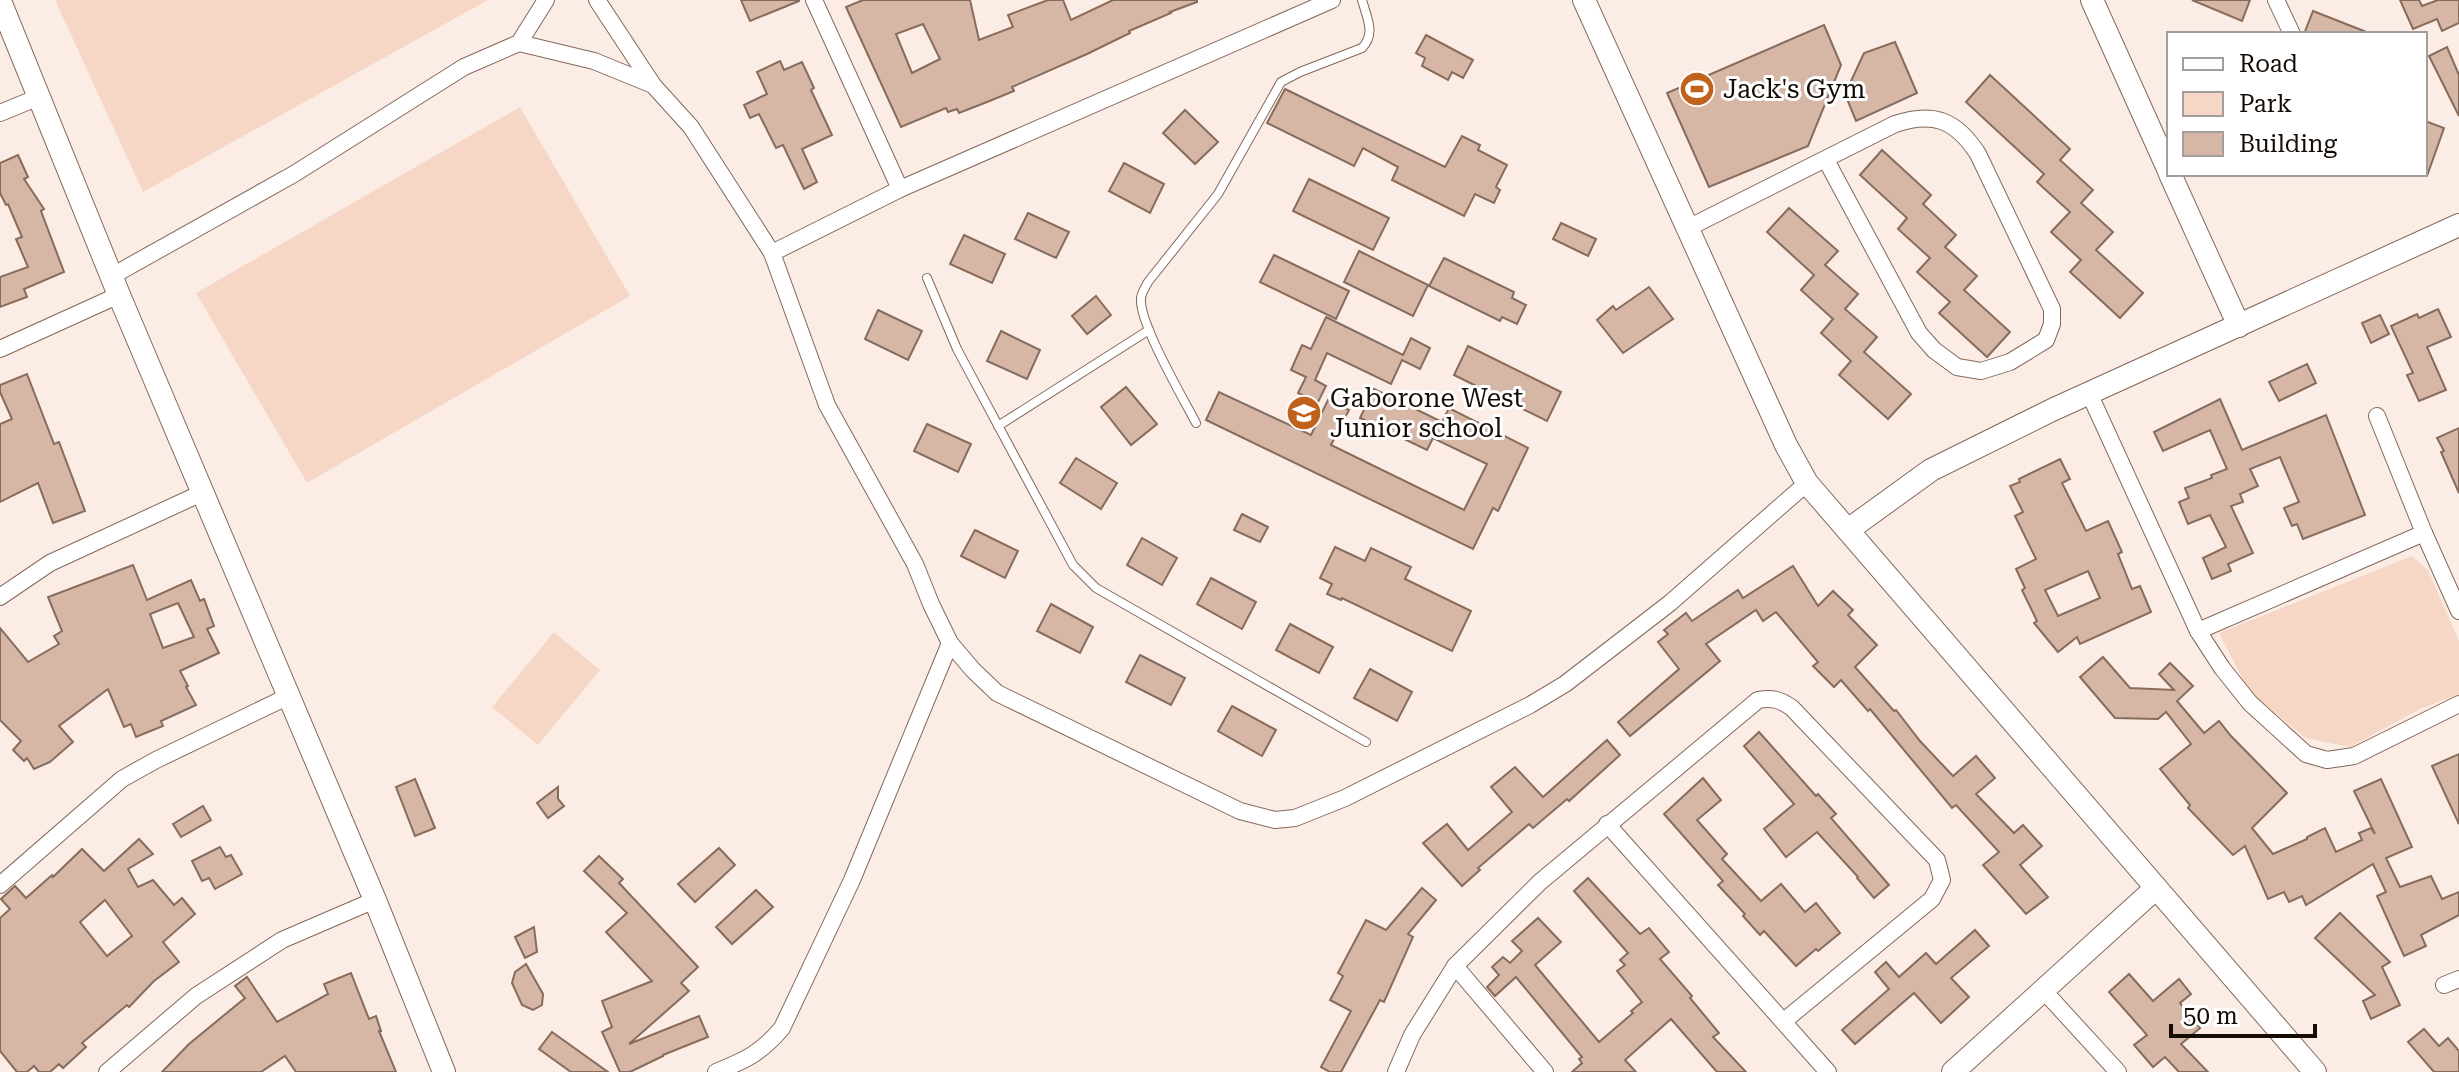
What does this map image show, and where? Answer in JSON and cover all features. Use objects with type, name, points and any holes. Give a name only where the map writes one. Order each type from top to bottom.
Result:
[{"type":"street","points":[[0,349],[115,285],[464,67],[519,43],[546,0]]},
{"type":"street","points":[[597,0],[653,85],[691,127],[772,253],[827,405],[915,564],[950,643],[997,693],[1240,811],[1275,820],[1295,818],[1345,798],[1530,705],[1565,684],[1670,603],[1807,483]]},
{"type":"street","points":[[814,0],[900,189]]},
{"type":"street","points":[[772,253],[900,189],[1332,0]]},
{"type":"street","points":[[1584,0],[1786,445],[1807,483],[2315,1072]]},
{"type":"street","points":[[2092,0],[2167,165]]},
{"type":"street","points":[[2276,0],[2291,32]]},
{"type":"street","points":[[0,1],[115,285],[375,900],[444,1072]]},
{"type":"street","points":[[519,43],[594,61],[653,85]]},
{"type":"street","points":[[0,113],[39,97]]},
{"type":"street","points":[[1688,228],[1895,124],[1913,118],[1932,117],[1949,124],[1968,138],[1978,154],[2052,309],[2052,324],[2046,340],[2010,362],[1981,371],[1957,367],[1934,350],[1919,333],[1826,160]]},
{"type":"street","points":[[2172,176],[2239,326]]},
{"type":"street","points":[[1848,530],[1931,470],[2089,393],[2459,225]]},
{"type":"street","points":[[2089,393],[2198,631],[2250,703],[2306,754],[2327,760],[2354,756],[2459,704]]},
{"type":"street","points":[[2377,416],[2459,611]]},
{"type":"street","points":[[0,597],[50,563],[204,492]]},
{"type":"street","points":[[2198,631],[2424,533]]},
{"type":"street","points":[[716,1072],[749,1059],[767,1046],[782,1028],[852,880],[950,643]]},
{"type":"street","points":[[0,885],[122,779],[289,696]]},
{"type":"street","points":[[1396,1072],[1412,1035],[1455,966],[1540,882],[1758,700],[1774,699],[1792,708],[1937,860],[1942,880],[1932,899],[1784,1021]]},
{"type":"street","points":[[1607,824],[1828,1072]]},
{"type":"street","points":[[1953,1072],[2156,888]]},
{"type":"street","points":[[107,1072],[196,996],[282,940],[375,900]]},
{"type":"street","points":[[1455,966],[1545,1072]]},
{"type":"street","points":[[2044,991],[2118,1072]]},
{"type":"lane","points":[[1196,423],[1149,330],[1140,296],[1156,271],[1218,194],[1281,82],[1362,48],[1368,42],[1371,34],[1362,0]]},
{"type":"lane","points":[[927,278],[957,349],[1073,565],[1096,588],[1366,742]]},
{"type":"lane","points":[[998,426],[1149,330]]},
{"type":"green space","points":[[55,0],[488,0],[143,192]]},
{"type":"green space","points":[[520,107],[630,296],[307,483],[196,293]]},
{"type":"green space","points":[[2412,556],[2428,570],[2459,641],[2459,694],[2420,709],[2350,747],[2305,738],[2249,691],[2219,633]]},
{"type":"green space","points":[[554,632],[600,670],[538,745],[492,707]]},
{"type":"building","points":[[741,0],[799,0],[799,1],[750,21]]},
{"type":"building","points":[[863,0],[970,0],[979,40],[1013,27],[1008,15],[1048,0],[1063,0],[1071,20],[1113,0],[1197,0],[1012,87],[1014,91],[959,113],[957,109],[948,112],[946,108],[901,127],[846,7]],"holes":[[[923,24],[940,59],[912,73],[896,34]]]},
{"type":"building","points":[[2192,0],[2250,0],[2242,21]]},
{"type":"building","points":[[2400,0],[2419,0],[2422,6],[2438,0],[2459,0],[2459,23],[2442,31],[2437,19],[2413,29]]},
{"type":"building","points":[[2313,11],[2366,32],[2305,32]]},
{"type":"building","points":[[1824,25],[1841,65],[1808,146],[1709,187],[1667,93]]},
{"type":"building","points":[[1426,35],[1473,60],[1463,78],[1452,72],[1448,80],[1422,66],[1425,58],[1416,53]]},
{"type":"building","points":[[1895,42],[1917,93],[1856,121],[1845,94],[1864,53]]},
{"type":"building","points":[[2447,47],[2459,75],[2459,116],[2429,56]]},
{"type":"building","points":[[780,61],[784,70],[802,62],[832,135],[802,149],[817,182],[804,189],[783,145],[776,148],[759,114],[750,118],[744,105],[767,94],[757,72]]},
{"type":"building","points":[[1990,75],[2070,149],[2060,160],[2093,190],[2081,203],[2113,232],[2096,250],[2143,293],[2120,318],[2070,272],[2081,260],[2051,232],[2070,212],[2037,182],[2044,174],[1966,102]]},
{"type":"building","points":[[1285,89],[1445,167],[1462,136],[1480,145],[1478,150],[1507,165],[1496,187],[1500,190],[1494,203],[1475,194],[1464,216],[1392,180],[1398,167],[1363,148],[1354,166],[1267,123]]},
{"type":"building","points":[[1185,110],[1218,142],[1195,164],[1163,133]]},
{"type":"building","points":[[2427,122],[2444,128],[2427,176]]},
{"type":"building","points":[[1882,150],[1931,195],[1923,204],[1956,235],[1945,247],[1977,276],[1964,290],[2010,332],[1987,357],[1939,313],[1950,302],[1917,272],[1930,258],[1898,229],[1907,218],[1860,175]]},
{"type":"building","points":[[18,155],[28,177],[24,179],[44,209],[41,211],[64,272],[24,289],[27,297],[0,307],[0,277],[28,267],[16,239],[22,237],[0,193],[0,163]]},
{"type":"building","points":[[1124,163],[1164,184],[1150,213],[1109,191]]},
{"type":"building","points":[[1309,179],[1389,218],[1373,250],[1293,211]]},
{"type":"building","points":[[1789,208],[1838,251],[1825,265],[1858,294],[1845,309],[1877,337],[1864,352],[1911,394],[1888,419],[1839,375],[1851,361],[1821,333],[1833,319],[1801,290],[1814,275],[1767,232]]},
{"type":"building","points":[[1028,213],[1069,232],[1056,258],[1015,239]]},
{"type":"building","points":[[1561,223],[1596,239],[1588,256],[1553,239]]},
{"type":"building","points":[[964,235],[1005,254],[992,283],[950,264]]},
{"type":"building","points":[[1359,251],[1428,285],[1413,316],[1344,282]]},
{"type":"building","points":[[1274,255],[1349,291],[1336,319],[1260,282]]},
{"type":"building","points":[[1444,258],[1514,292],[1512,298],[1526,305],[1517,324],[1502,317],[1500,321],[1429,286]]},
{"type":"building","points":[[1649,287],[1673,319],[1623,353],[1597,320],[1613,306],[1616,310]]},
{"type":"building","points":[[1096,296],[1111,315],[1087,334],[1072,316]]},
{"type":"building","points":[[2438,309],[2451,337],[2427,347],[2446,390],[2419,401],[2407,375],[2413,373],[2391,326],[2417,314],[2419,318]]},
{"type":"building","points":[[878,310],[922,331],[908,360],[865,339]]},
{"type":"building","points":[[2380,315],[2389,334],[2371,343],[2362,323]]},
{"type":"building","points":[[1326,317],[1403,355],[1411,338],[1430,348],[1420,369],[1402,360],[1391,384],[1327,353],[1315,380],[1326,386],[1318,402],[1298,393],[1306,377],[1291,370],[1302,345],[1311,349]]},
{"type":"building","points":[[1001,331],[1040,350],[1027,379],[987,361]]},
{"type":"building","points":[[1468,346],[1561,392],[1547,421],[1454,375]]},
{"type":"building","points":[[2307,364],[2316,383],[2279,401],[2269,382]]},
{"type":"building","points":[[27,374],[54,444],[59,442],[85,511],[53,523],[38,483],[0,502],[0,424],[12,419],[0,385]]},
{"type":"building","points":[[1126,387],[1157,424],[1131,445],[1101,407]]},
{"type":"building","points":[[1374,389],[1442,422],[1449,408],[1528,448],[1498,511],[1493,508],[1473,549],[1206,420],[1219,392],[1311,435],[1328,400],[1349,410],[1331,445],[1464,510],[1487,464],[1433,438],[1427,450],[1360,418]]},
{"type":"building","points":[[2220,399],[2242,450],[2326,415],[2365,515],[2303,539],[2297,524],[2292,526],[2284,508],[2299,502],[2280,457],[2250,469],[2258,486],[2240,494],[2243,502],[2231,506],[2253,553],[2228,564],[2231,571],[2212,579],[2203,558],[2226,547],[2210,515],[2188,524],[2179,502],[2189,498],[2185,488],[2227,469],[2210,430],[2163,451],[2154,432]]},
{"type":"building","points":[[927,424],[971,444],[958,472],[914,451]]},
{"type":"building","points":[[2459,428],[2459,493],[2437,438]]},
{"type":"building","points":[[1076,458],[1117,483],[1101,509],[1060,483]]},
{"type":"building","points":[[2060,459],[2070,479],[2062,483],[2086,531],[2108,521],[2122,552],[2118,554],[2132,589],[2140,586],[2151,612],[2080,644],[2077,637],[2058,652],[2034,623],[2037,621],[2016,569],[2036,559],[2015,516],[2023,512],[2010,486],[2020,482],[2019,479]],"holes":[[[2088,571],[2100,598],[2058,616],[2045,590]]]},
{"type":"building","points":[[1242,514],[1268,527],[1260,542],[1234,530]]},
{"type":"building","points":[[975,530],[1018,551],[1005,578],[961,556]]},
{"type":"building","points":[[1142,538],[1177,558],[1162,585],[1127,565]]},
{"type":"building","points":[[1335,547],[1365,561],[1371,548],[1411,567],[1405,579],[1471,611],[1452,651],[1342,598],[1327,594],[1332,584],[1320,578]]},
{"type":"building","points":[[133,565],[147,600],[191,580],[200,601],[204,599],[214,626],[207,629],[219,653],[180,671],[196,705],[161,721],[163,726],[136,737],[131,724],[124,727],[108,689],[59,726],[73,742],[50,762],[34,769],[27,758],[24,761],[13,750],[21,741],[0,720],[0,628],[28,662],[59,644],[54,636],[62,631],[48,597]],"holes":[[[178,603],[194,637],[163,648],[150,614]]]},
{"type":"building","points":[[1793,566],[1818,606],[1833,591],[1853,610],[1848,615],[1877,645],[1855,667],[1896,710],[1920,741],[1953,776],[1976,756],[1995,778],[1976,794],[2014,833],[2023,825],[2042,846],[2020,865],[2048,897],[2026,914],[1983,865],[1999,852],[1956,805],[1952,808],[1870,709],[1868,711],[1841,680],[1834,687],[1813,666],[1818,662],[1776,612],[1763,621],[1756,610],[1706,644],[1720,661],[1630,736],[1618,722],[1679,669],[1658,642],[1668,634],[1664,630],[1686,613],[1692,621],[1738,590],[1743,598]]},
{"type":"building","points":[[1211,578],[1256,602],[1242,629],[1197,604]]},
{"type":"building","points":[[1051,604],[1093,627],[1080,653],[1037,631]]},
{"type":"building","points":[[1290,624],[1333,647],[1319,673],[1276,650]]},
{"type":"building","points":[[1140,655],[1185,678],[1171,705],[1126,682]]},
{"type":"building","points":[[2103,657],[2130,688],[2174,690],[2159,674],[2170,663],[2193,686],[2177,701],[2204,733],[2219,721],[2287,793],[2252,828],[2273,854],[2325,828],[2336,852],[2362,840],[2359,833],[2371,828],[2375,834],[2354,791],[2381,779],[2412,847],[2386,858],[2400,887],[2431,876],[2442,899],[2459,892],[2459,915],[2421,935],[2426,946],[2404,956],[2377,896],[2386,892],[2373,864],[2306,905],[2302,896],[2289,902],[2284,892],[2268,899],[2245,846],[2233,855],[2188,808],[2190,805],[2160,769],[2191,744],[2166,712],[2158,719],[2115,718],[2080,677]]},
{"type":"building","points":[[1370,669],[1412,692],[1397,721],[1354,698]]},
{"type":"building","points":[[1232,706],[1276,730],[1262,756],[1218,731]]},
{"type":"building","points":[[1759,732],[1836,814],[1831,818],[1889,885],[1874,898],[1817,832],[1786,857],[1764,829],[1794,804],[1744,746]]},
{"type":"building","points":[[1607,740],[1620,755],[1569,801],[1567,799],[1533,828],[1529,824],[1462,886],[1423,843],[1447,824],[1468,850],[1512,812],[1491,787],[1515,767],[1543,797]]},
{"type":"building","points":[[2459,754],[2459,824],[2432,766]]},
{"type":"building","points":[[1703,778],[1721,800],[1697,820],[1727,854],[1722,859],[1761,901],[1781,884],[1805,912],[1816,903],[1840,933],[1796,966],[1764,931],[1760,935],[1743,916],[1745,914],[1718,885],[1723,881],[1664,814]]},
{"type":"building","points":[[415,779],[435,828],[415,836],[396,787]]},
{"type":"building","points":[[558,787],[558,799],[564,806],[548,818],[537,803]]},
{"type":"building","points":[[203,806],[211,820],[181,837],[173,824]]},
{"type":"building","points":[[139,839],[153,854],[128,869],[138,887],[153,880],[174,905],[182,898],[195,914],[163,942],[179,962],[154,981],[129,1007],[127,1005],[82,1043],[86,1047],[63,1068],[59,1064],[50,1072],[39,1072],[34,1066],[27,1072],[17,1072],[0,1051],[0,918],[10,909],[1,899],[15,886],[26,898],[82,849],[104,871]],"holes":[[[105,900],[132,936],[107,956],[80,922]]]},
{"type":"building","points":[[220,847],[226,857],[231,855],[242,874],[215,889],[209,878],[202,881],[192,861]]},
{"type":"building","points":[[719,848],[735,865],[695,902],[678,884]]},
{"type":"building","points":[[599,856],[623,879],[619,883],[698,967],[681,983],[689,991],[629,1044],[699,1016],[708,1037],[630,1072],[620,1072],[602,1032],[612,1027],[602,1001],[652,981],[606,932],[627,913],[584,871]]},
{"type":"building","points":[[1588,878],[1640,934],[1649,928],[1669,952],[1660,959],[1719,1033],[1713,1037],[1746,1072],[1717,1072],[1671,1019],[1625,1060],[1636,1072],[1572,1072],[1582,1063],[1579,1059],[1582,1057],[1516,977],[1495,996],[1487,987],[1499,975],[1492,967],[1503,957],[1510,963],[1522,951],[1512,941],[1538,918],[1561,942],[1535,965],[1599,1042],[1633,1013],[1631,1011],[1642,1002],[1617,971],[1625,965],[1620,960],[1628,953],[1574,891]]},
{"type":"building","points":[[1422,888],[1436,900],[1408,934],[1413,937],[1384,1002],[1380,1000],[1341,1072],[1330,1072],[1321,1067],[1351,1011],[1330,1000],[1343,976],[1338,973],[1366,920],[1386,930]]},
{"type":"building","points":[[756,890],[773,907],[732,944],[716,927]]},
{"type":"building","points":[[2340,913],[2390,962],[2382,967],[2400,1005],[2371,1019],[2363,1001],[2375,995],[2315,938]]},
{"type":"building","points":[[534,927],[537,952],[525,958],[515,937]]},
{"type":"building","points":[[1975,930],[1989,946],[1951,978],[1969,997],[1941,1023],[1914,993],[1855,1044],[1842,1030],[1889,989],[1875,972],[1886,962],[1899,977],[1926,953],[1936,964]]},
{"type":"building","points":[[526,964],[543,994],[542,1005],[533,1010],[522,1005],[512,983],[515,972]]},
{"type":"building","points":[[351,973],[369,1019],[376,1016],[396,1072],[296,1072],[285,1056],[261,1072],[162,1072],[189,1044],[245,998],[235,986],[247,977],[277,1022],[328,994],[324,984]]},
{"type":"building","points":[[2129,974],[2153,1001],[2179,979],[2191,994],[2180,1003],[2200,1028],[2181,1044],[2208,1072],[2179,1072],[2165,1057],[2153,1067],[2134,1045],[2147,1035],[2109,992]]},
{"type":"building","points":[[2424,1029],[2439,1046],[2448,1038],[2459,1051],[2459,1072],[2434,1072],[2408,1042]]},
{"type":"building","points":[[552,1032],[608,1072],[571,1072],[539,1049]]},
{"type":"place","name":"Jack's Gym","points":[[1697,89]]},
{"type":"place","name":"Gaborone West Junior school","points":[[1304,413]]}]
